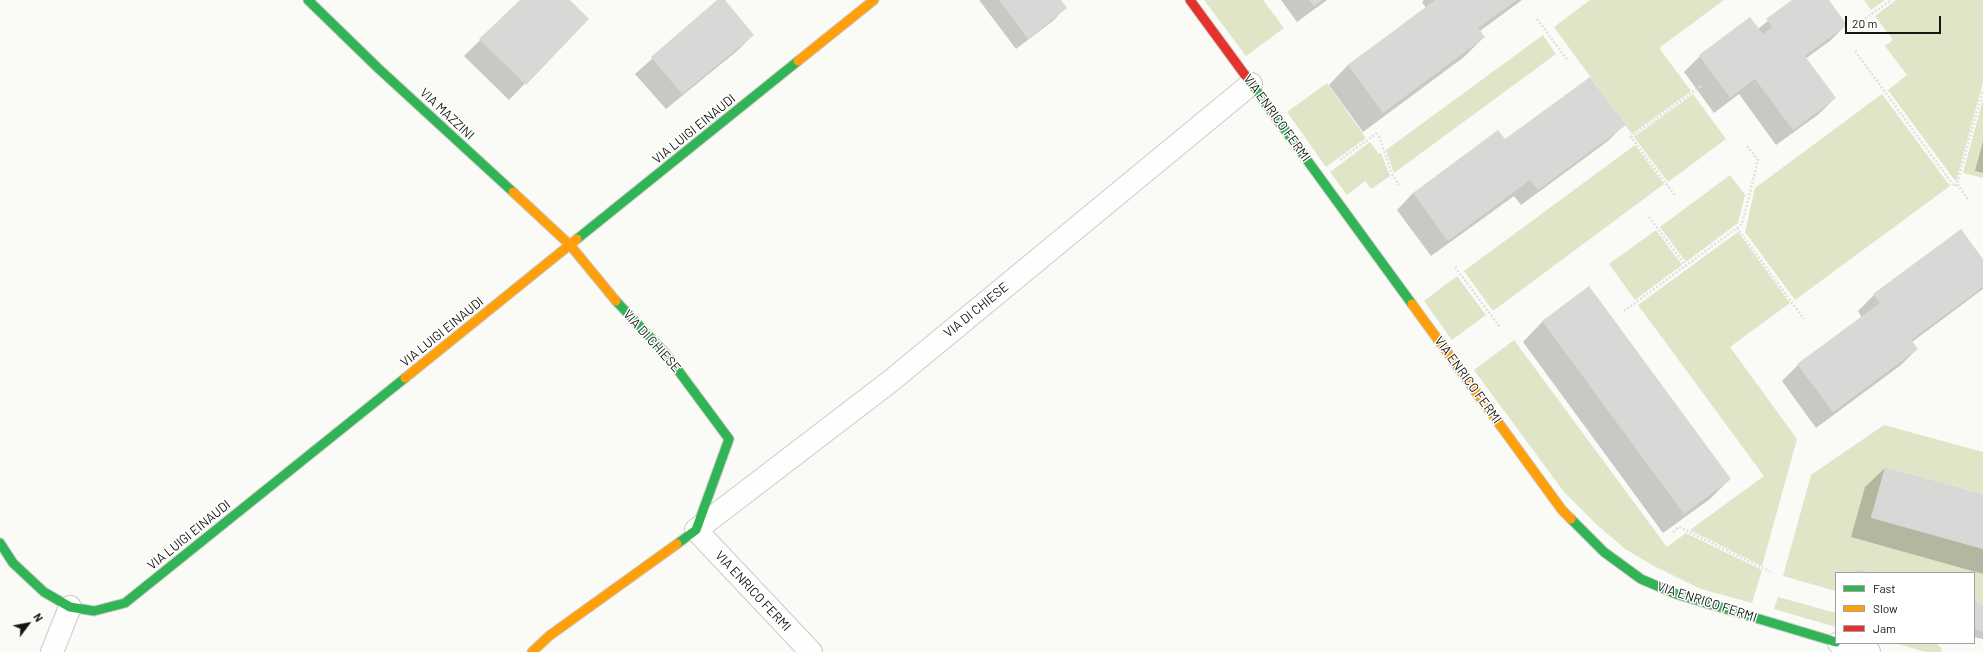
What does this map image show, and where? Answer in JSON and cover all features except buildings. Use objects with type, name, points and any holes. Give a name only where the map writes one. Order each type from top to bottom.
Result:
[{"type":"street","name":"VIA MAZZINI","points":[[308,0],[379,69],[570,245]]},
{"type":"street","name":"VIA LUIGI EINAUDI","points":[[0,543],[14,563],[44,592],[70,607],[94,611],[125,603],[874,0]]},
{"type":"street","name":"VIA ENRICO FERMI","points":[[1190,0],[1562,510],[1604,552],[1641,579],[1676,594],[1835,642]]},
{"type":"street","name":"VIA DI CHIESE","points":[[532,652],[549,636],[696,530],[892,380],[1251,84]]},
{"type":"street","name":"VIA DI CHIESE","points":[[570,245],[607,292],[666,354],[729,438],[696,530]]},
{"type":"street","name":"VIA ENRICO FERMI","points":[[696,530],[811,652]]},
{"type":"street","points":[[52,652],[70,607]]},
{"type":"street","name":"VIA ENRICO FERMI","points":[[1841,644],[1869,652]]},
{"type":"path","points":[[1862,21],[1891,0]]},
{"type":"path","points":[[1537,20],[1568,61]]},
{"type":"path","points":[[1856,51],[1954,186],[1957,184]]},
{"type":"path","points":[[1676,197],[1630,137],[1702,85]]},
{"type":"path","points":[[1957,184],[1983,90]]},
{"type":"path","points":[[1319,176],[1378,135],[1392,174],[1399,185]]},
{"type":"path","points":[[1624,311],[1742,224],[1758,160],[1747,146]]},
{"type":"path","points":[[1957,184],[1968,199]]},
{"type":"path","points":[[1649,217],[1686,266]]},
{"type":"path","points":[[1737,228],[1804,319]]},
{"type":"path","points":[[1455,267],[1500,327]]},
{"type":"path","points":[[1673,532],[1679,527],[1773,573]]},
{"type":"green space","points":[[1204,0],[1263,0],[1284,28],[1246,56]]},
{"type":"green space","points":[[1590,0],[1724,0],[1659,48],[1691,91],[1632,134],[1554,27]]},
{"type":"green space","points":[[1864,0],[1885,0],[1871,10]]},
{"type":"green space","points":[[1896,0],[1983,0],[1983,82],[1956,182],[1888,90],[1907,75],[1885,46],[1893,40],[1875,16]]},
{"type":"green space","points":[[1543,35],[1556,54],[1394,173],[1386,150]]},
{"type":"green space","points":[[1327,83],[1366,138],[1326,167],[1287,112]]},
{"type":"green space","points":[[1693,94],[1726,139],[1668,182],[1634,137]]},
{"type":"green space","points":[[1882,94],[1950,186],[1795,300],[1745,232],[1755,188]]},
{"type":"green space","points":[[1983,99],[1983,178],[1963,173]]},
{"type":"green space","points":[[1370,142],[1379,154],[1381,153],[1390,176],[1371,189],[1365,181],[1347,195],[1330,172]]},
{"type":"green space","points":[[1635,145],[1664,184],[1493,311],[1464,271]]},
{"type":"green space","points":[[1730,175],[1745,195],[1738,223],[1686,262],[1660,227]]},
{"type":"green space","points":[[1656,230],[1682,265],[1635,300],[1609,264]]},
{"type":"green space","points":[[1738,232],[1790,303],[1730,347],[1797,439],[1762,566],[1690,530],[1764,476],[1638,305]]},
{"type":"green space","points":[[1457,276],[1486,315],[1452,340],[1424,301]]},
{"type":"green space","points":[[1514,340],[1667,547],[1686,533],[1762,570],[1752,603],[1701,589],[1654,566],[1625,549],[1595,523],[1564,492],[1474,370]]},
{"type":"green space","points":[[1884,425],[1983,452],[1983,494],[1885,467],[1871,517],[1983,549],[1983,604],[1975,601],[1975,572],[1870,572],[1857,568],[1855,572],[1835,572],[1835,591],[1783,576],[1811,475]]},
{"type":"green space","points":[[1778,597],[1835,613],[1835,627],[1774,609]]},
{"type":"green space","points":[[1898,644],[1937,644],[1942,649],[1941,652],[1926,652]]},
{"type":"traffic: fast","points":[[308,0],[379,69],[513,192]]},
{"type":"traffic: fast","points":[[577,239],[798,61]]},
{"type":"traffic: fast","points":[[1245,75],[1412,304]]},
{"type":"traffic: fast","points":[[616,301],[666,354],[729,439],[696,530],[677,544]]},
{"type":"traffic: fast","points":[[0,543],[13,563],[44,592],[70,607],[94,611],[125,603],[405,378]]},
{"type":"traffic: fast","points":[[1571,519],[1604,552],[1641,579],[1676,594],[1835,642]]},
{"type":"traffic: slow","points":[[798,61],[874,0]]},
{"type":"traffic: slow","points":[[513,192],[570,245],[616,301]]},
{"type":"traffic: slow","points":[[405,378],[577,239]]},
{"type":"traffic: slow","points":[[1412,304],[1562,510],[1571,519]]},
{"type":"traffic: slow","points":[[532,652],[549,636],[677,544]]},
{"type":"traffic: jam","points":[[1190,0],[1245,75]]}]
